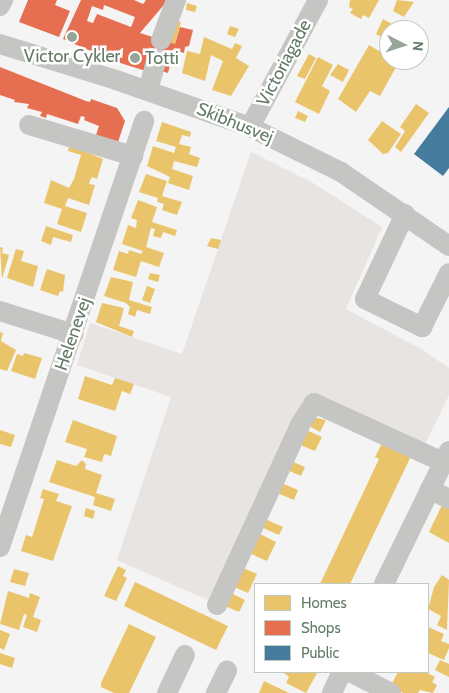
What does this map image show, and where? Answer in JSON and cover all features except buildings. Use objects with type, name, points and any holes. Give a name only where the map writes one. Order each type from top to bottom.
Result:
[{"type":"street","points":[[0,6],[3,0]]},
{"type":"street","points":[[161,40],[176,0]]},
{"type":"street","name":"Victoriagade","points":[[250,127],[318,0]]},
{"type":"street","name":"Skibhusvej","points":[[0,44],[148,90],[250,127],[340,172],[446,240]]},
{"type":"street","points":[[148,90],[154,69]]},
{"type":"street","name":"Helenevej","points":[[0,547],[144,121]]},
{"type":"street","points":[[29,125],[133,156]]},
{"type":"street","points":[[405,214],[365,299],[422,327],[449,273]]},
{"type":"street","points":[[0,311],[73,334]]},
{"type":"street","points":[[217,605],[300,425],[314,403],[446,456],[384,583]]},
{"type":"street","points":[[430,489],[449,499]]},
{"type":"street","points":[[167,693],[185,655]]},
{"type":"street","points":[[216,693],[226,670]]},
{"type":"street","points":[[332,693],[342,673]]},
{"type":"street","points":[[352,673],[391,693]]},
{"type":"shaded area","points":[[251,152],[313,183],[382,227],[346,309],[421,349],[449,368],[449,395],[422,450],[313,397],[302,402],[208,600],[117,560],[171,397],[77,365],[90,323],[182,354]]},
{"type":"tunnel","points":[[154,69],[161,40]]},
{"type":"place","name":"Victor Cykler","points":[[72,37]]},
{"type":"place","name":"Totti","points":[[135,58]]}]
